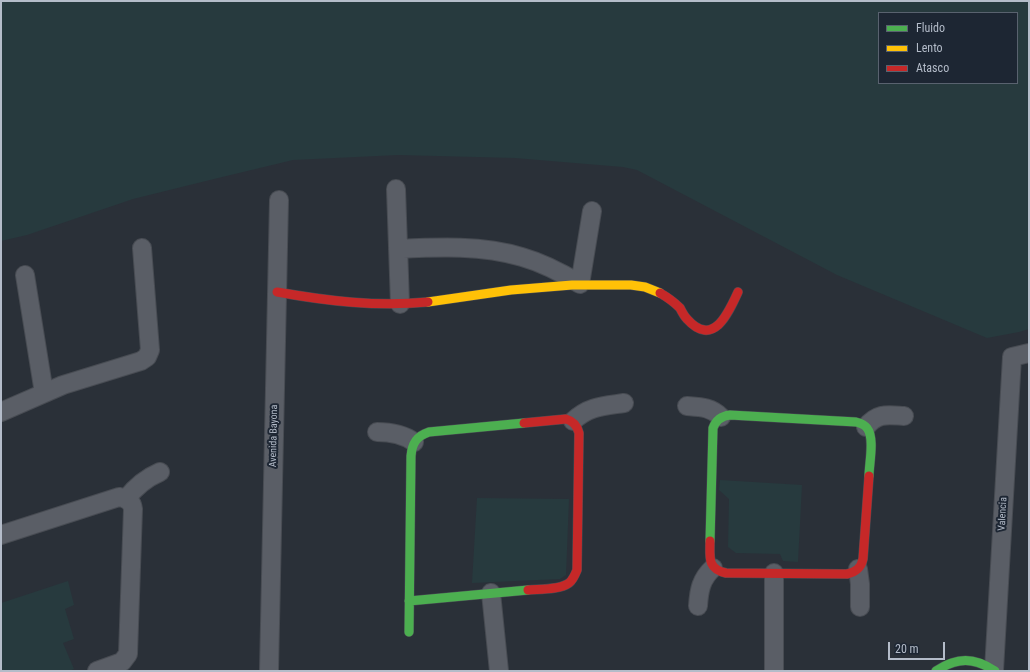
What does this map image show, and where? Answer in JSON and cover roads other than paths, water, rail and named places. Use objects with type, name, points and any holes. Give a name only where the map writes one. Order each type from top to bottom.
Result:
[{"type":"street","points":[[396,189],[400,304]]},
{"type":"street","name":"Avenida Bayona","points":[[269,671],[279,200]]},
{"type":"street","points":[[580,284],[592,211]]},
{"type":"street","points":[[1,412],[76,380],[141,361],[148,357],[150,350],[142,248]]},
{"type":"street","points":[[398,249],[458,248],[505,253],[540,263],[580,284]]},
{"type":"street","points":[[25,275],[44,393]]},
{"type":"street","points":[[277,292],[377,305],[438,301],[513,290],[580,284],[636,285],[658,292],[673,301],[693,326],[706,330],[713,329],[719,325],[738,292]]},
{"type":"street","name":"Valencia","points":[[994,671],[1021,355]]},
{"type":"street","points":[[573,421],[593,408],[624,403]]},
{"type":"street","points":[[687,406],[707,408],[721,417]]},
{"type":"street","points":[[730,415],[856,422],[862,423],[866,426],[869,430],[871,440],[863,559],[862,565],[858,569],[853,573],[848,574],[726,573],[719,572],[713,568],[710,562],[712,433],[714,424],[721,417],[730,415]]},
{"type":"street","points":[[866,426],[875,418],[882,415],[904,416]]},
{"type":"street","points":[[409,601],[563,587],[572,582],[577,570],[579,433],[579,429],[573,421],[562,419],[429,432],[423,434],[414,442],[411,456],[409,601],[409,632]]},
{"type":"street","points":[[377,432],[394,433],[404,436],[414,442]]},
{"type":"street","points":[[126,499],[144,480],[160,472]]},
{"type":"street","points":[[1,535],[119,497],[126,499],[132,505],[128,654],[122,662],[98,671]]},
{"type":"street","points":[[698,606],[698,596],[703,579],[713,568]]},
{"type":"street","points":[[858,569],[860,584],[860,607]]},
{"type":"street","points":[[774,573],[774,671]]},
{"type":"street","points":[[491,593],[499,671]]},
{"type":"street","points":[[936,671],[952,662],[962,660],[984,664],[994,671]]}]
